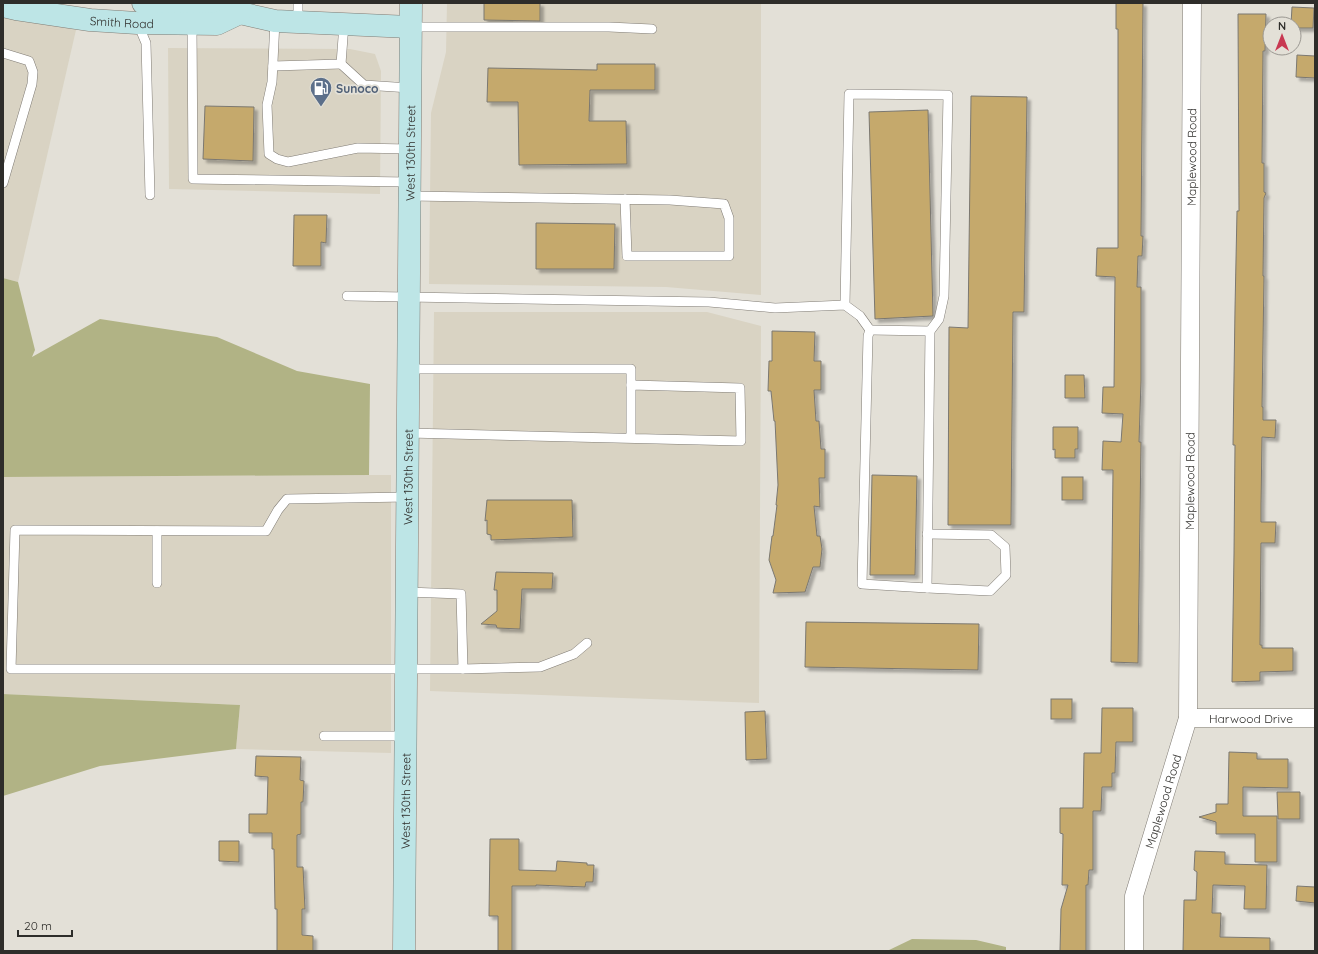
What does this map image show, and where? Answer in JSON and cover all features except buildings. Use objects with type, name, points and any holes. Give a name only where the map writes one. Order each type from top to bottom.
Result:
[{"type":"main road","name":"West 130th Street","points":[[404,951],[411,3]]},
{"type":"main road","name":"Smith Road","points":[[3,6],[16,10],[90,20],[140,13],[222,5],[240,13],[276,21],[298,13],[344,24],[410,27]]},
{"type":"main road","name":"Smith Road","points":[[140,13],[192,23],[217,24],[240,13]]},
{"type":"street","name":"Maplewood Road","points":[[1134,951],[1134,896],[1188,718],[1192,3]]},
{"type":"street","name":"Harwood Drive","points":[[1188,718],[1315,718]]},
{"type":"lane","points":[[140,13],[146,43],[150,195]]},
{"type":"lane","points":[[276,21],[272,82],[267,105],[268,154],[288,162],[358,148],[410,149]]},
{"type":"lane","points":[[192,23],[193,179],[670,200],[724,204],[729,218],[729,256],[626,256],[625,199]]},
{"type":"lane","points":[[341,64],[344,24]]},
{"type":"lane","points":[[410,27],[609,27],[652,29]]},
{"type":"lane","points":[[3,52],[29,61],[33,72],[32,84],[3,183]]},
{"type":"lane","points":[[273,66],[341,64],[364,85],[410,88]]},
{"type":"lane","points":[[845,305],[849,94],[948,95],[944,296],[939,319],[930,331],[927,588]]},
{"type":"lane","points":[[347,296],[709,302],[775,308],[845,305],[860,316],[870,330]]},
{"type":"lane","points":[[870,330],[930,331]]},
{"type":"lane","points":[[870,330],[868,336],[862,584],[990,591],[1006,575],[1005,547],[991,535],[927,534]]},
{"type":"lane","points":[[408,368],[631,369],[632,438]]},
{"type":"lane","points":[[408,433],[742,441],[740,388],[631,385]]},
{"type":"lane","points":[[408,497],[287,499],[278,510],[266,531],[15,530],[11,669],[406,670],[540,667],[574,654],[587,643]]},
{"type":"lane","points":[[157,531],[157,583]]},
{"type":"lane","points":[[407,592],[461,594],[463,669]]},
{"type":"lane","points":[[324,736],[406,736]]},
{"type":"shaded area","points":[[447,3],[761,3],[761,295],[666,287],[429,284],[431,113],[446,52]]},
{"type":"shaded area","points":[[3,14],[76,30],[18,282],[3,278]]},
{"type":"shaded area","points":[[168,48],[350,49],[375,54],[381,71],[380,194],[169,189]]},
{"type":"shaded area","points":[[434,312],[707,312],[761,326],[759,703],[430,691]]},
{"type":"shaded area","points":[[391,475],[391,753],[236,749],[240,705],[3,694],[3,477]]},
{"type":"green space","points":[[3,278],[18,282],[35,350],[32,357],[100,319],[217,337],[297,371],[370,384],[369,475],[3,477]]},
{"type":"green space","points":[[3,694],[240,705],[236,749],[100,766],[3,796]]},
{"type":"green space","points":[[912,939],[976,940],[1006,947],[1006,951],[887,951]]},
{"type":"place","name":"Sunoco","points":[[321,108]]}]
